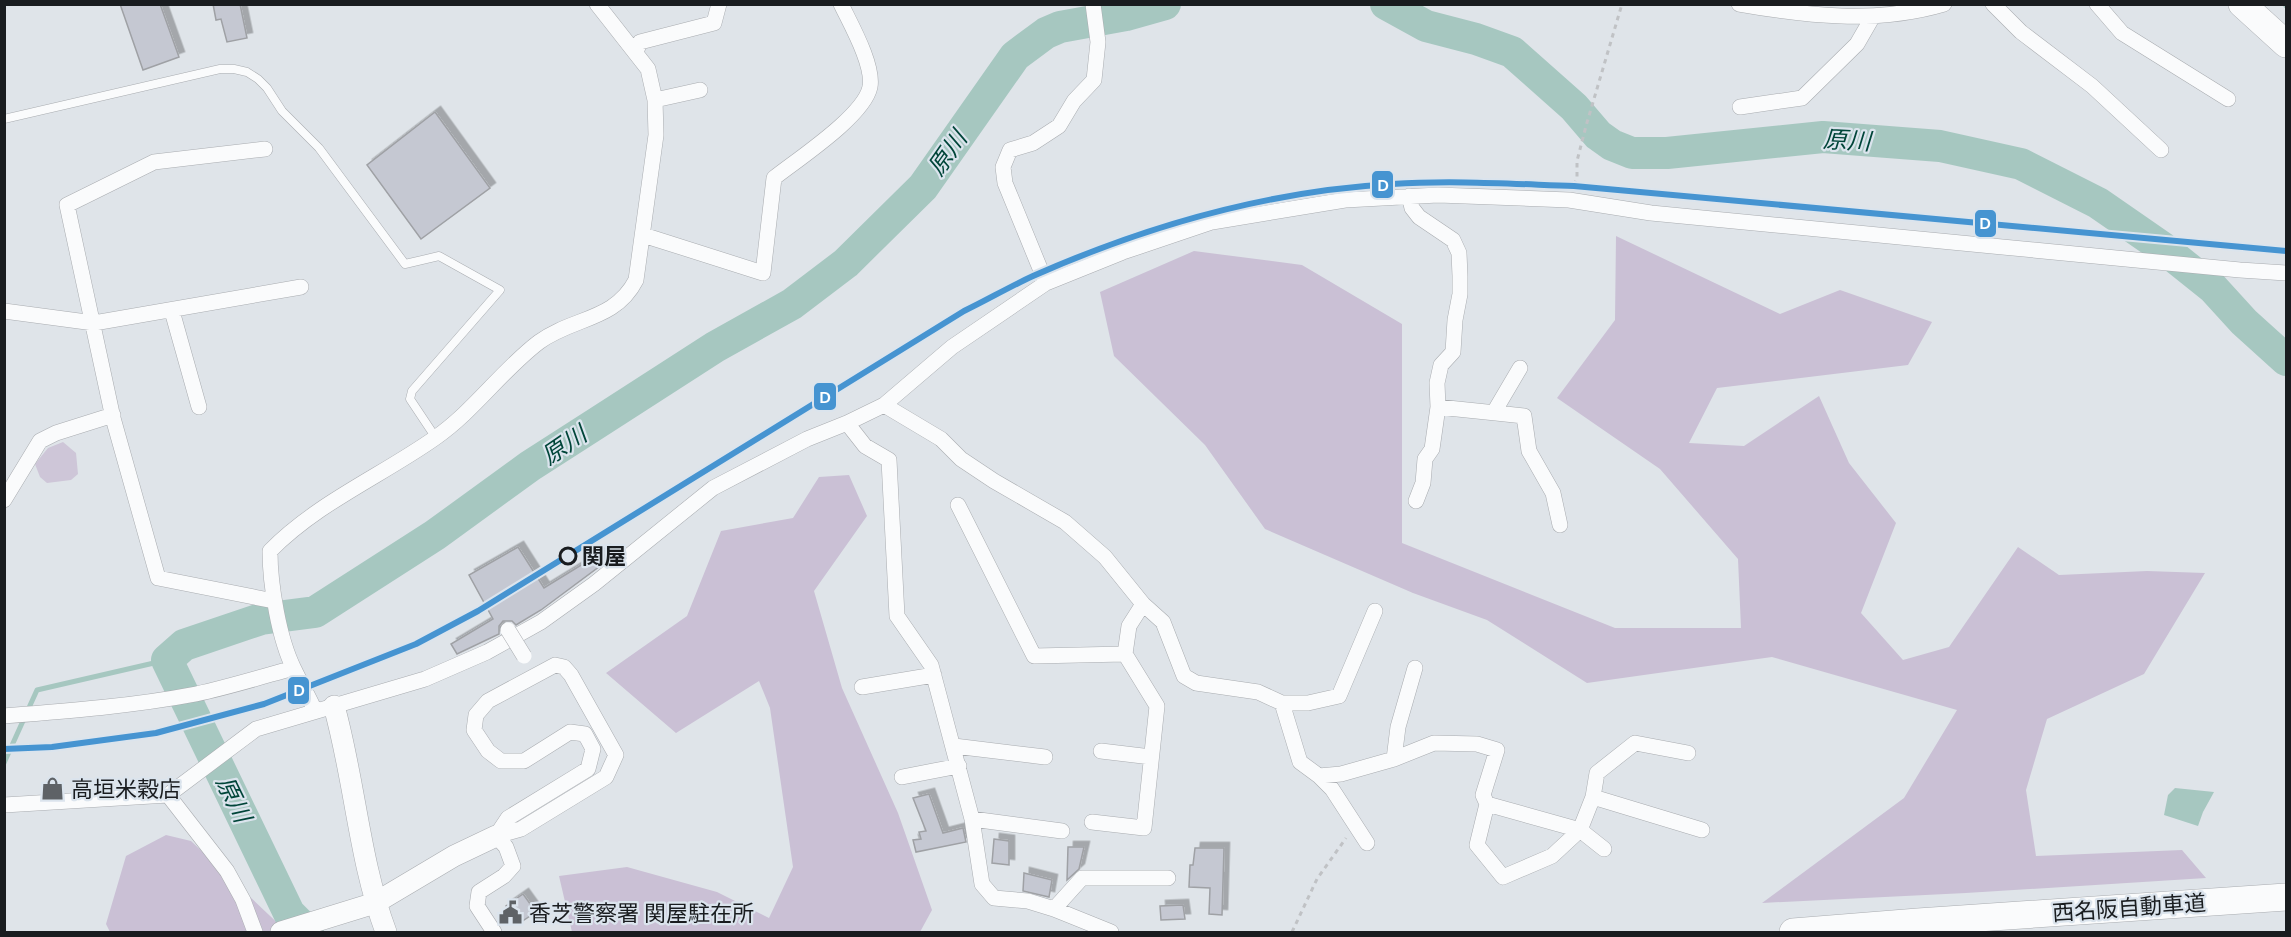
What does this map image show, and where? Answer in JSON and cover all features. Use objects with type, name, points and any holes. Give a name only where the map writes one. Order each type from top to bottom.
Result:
[{"type":"highway","points":[[2242,4],[2286,44]]},
{"type":"highway","name":"西名阪自動車道","points":[[1793,933],[1930,921],[2286,897]]},
{"type":"street","points":[[386,933],[375,903],[344,744],[324,709],[306,689],[293,668],[274,601],[270,551],[284,538],[368,479],[436,438],[485,395],[537,344],[558,330],[609,311],[629,294],[636,280],[643,235],[656,135],[655,100],[648,69],[597,4]]},
{"type":"street","points":[[636,52],[640,42],[714,23],[719,4]]},
{"type":"street","points":[[643,235],[764,273],[774,178],[856,114],[870,87],[867,59],[842,4]]},
{"type":"street","points":[[1739,4],[1809,9],[1837,17],[1872,18],[1919,11],[1944,4]]},
{"type":"street","points":[[1993,4],[2021,32],[2092,86],[2161,150]]},
{"type":"street","points":[[2097,4],[2122,33],[2228,99]]},
{"type":"street","points":[[1046,283],[1005,183],[1003,167],[1010,150],[1033,143],[1059,126],[1074,101],[1094,80],[1098,42],[1094,9]]},
{"type":"street","points":[[1740,107],[1802,98],[1857,44],[1872,18]]},
{"type":"street","points":[[655,100],[700,90]]},
{"type":"street","points":[[265,149],[154,162],[67,205],[113,415],[158,578],[274,601]]},
{"type":"street","points":[[1409,196],[1412,208],[1419,217],[1453,240],[1459,253],[1460,294],[1455,320],[1454,352],[1441,365],[1437,383],[1437,407],[1432,449],[1425,459],[1424,483],[1416,501]]},
{"type":"street","points":[[4,805],[168,795],[256,729],[425,679],[487,652],[541,622],[594,584],[712,488],[807,439],[884,405],[952,347],[1046,283],[1123,252],[1212,222],[1345,200],[1409,196],[1569,200],[1674,215],[2286,273]]},
{"type":"street","points":[[4,311],[94,324],[301,287]]},
{"type":"street","points":[[172,311],[199,407]]},
{"type":"street","points":[[1496,413],[1497,407],[1520,368]]},
{"type":"street","points":[[884,405],[941,439],[961,459],[994,481],[1065,522],[1105,557],[1143,604],[1162,622],[1184,676],[1196,683],[1258,692],[1281,703],[1308,703],[1339,696],[1374,610]]},
{"type":"street","points":[[1437,407],[1524,416],[1529,451],[1553,493],[1560,525]]},
{"type":"street","points":[[4,500],[40,441],[56,433],[113,415]]},
{"type":"street","points":[[847,423],[865,446],[889,460],[897,616],[931,665],[972,819],[982,884],[994,898],[1028,901],[1054,909],[1111,933]]},
{"type":"street","points":[[958,505],[1034,656],[1125,654]]},
{"type":"street","points":[[1092,822],[1144,828],[1157,706],[1125,654],[1129,626],[1143,604]]},
{"type":"street","points":[[508,630],[524,656]]},
{"type":"street","points":[[281,933],[375,903],[454,856],[496,836],[521,829],[606,777],[616,755],[589,704],[564,667],[555,665],[488,701],[476,714],[474,730],[488,751],[501,761],[524,761],[570,732],[585,734],[593,749],[588,769],[508,818],[496,836]]},
{"type":"street","points":[[4,716],[80,710],[172,698],[293,668]]},
{"type":"street","points":[[1394,759],[1398,727],[1415,668]]},
{"type":"street","points":[[862,687],[934,675]]},
{"type":"street","points":[[1281,703],[1300,762],[1332,789],[1367,843]]},
{"type":"street","points":[[1319,776],[1341,774],[1394,759],[1434,743],[1477,744],[1497,750],[1483,795],[1487,804],[1477,845],[1503,877],[1552,856],[1580,830],[1593,797],[1597,773],[1635,743],[1688,753]]},
{"type":"street","points":[[954,746],[1045,757]]},
{"type":"street","points":[[1101,751],[1151,757]]},
{"type":"street","points":[[902,777],[959,766]]},
{"type":"street","points":[[168,795],[226,871],[243,900],[255,933]]},
{"type":"street","points":[[1593,797],[1702,830]]},
{"type":"street","points":[[1487,804],[1580,830],[1604,849]]},
{"type":"street","points":[[972,819],[1062,831]]},
{"type":"street","points":[[494,933],[477,906],[479,892],[504,876],[513,866],[506,848],[496,836]]},
{"type":"street","points":[[1054,909],[1082,878],[1168,878]]},
{"type":"lane","points":[[4,119],[220,69],[247,72],[258,79],[282,111],[319,148],[405,264],[440,256],[500,290],[412,391],[410,399],[436,438]]},
{"type":"path","points":[[1569,200],[1577,178],[1577,161],[1588,117],[1622,4]]},
{"type":"path","points":[[1292,933],[1317,879],[1355,825]]},
{"type":"shaded area","points":[[1616,236],[1780,314],[1840,290],[1932,322],[1908,365],[1717,388],[1689,443],[1744,446],[1819,396],[1849,463],[1896,523],[1861,613],[1903,660],[1949,647],[2018,547],[2059,575],[2147,571],[2205,573],[2144,674],[2047,719],[2026,790],[2036,856],[2182,850],[2206,878],[1762,903],[1904,798],[1957,710],[1772,657],[1587,683],[1487,620],[1413,593],[1265,529],[1205,445],[1114,356],[1100,292],[1194,251],[1302,265],[1402,324],[1402,543],[1615,628],[1741,628],[1738,559],[1660,469],[1557,398],[1615,320]]},
{"type":"shaded area","points":[[63,442],[76,453],[78,474],[71,480],[47,483],[40,477],[35,464],[48,448]]},
{"type":"shaded area","points":[[849,475],[867,516],[814,591],[842,688],[898,813],[932,910],[920,932],[572,932],[559,876],[627,867],[717,892],[769,918],[793,867],[770,708],[759,681],[676,733],[606,673],[687,616],[721,531],[793,518],[819,477]]},
{"type":"shaded area","points":[[2175,788],[2214,792],[2198,826],[2164,815],[2168,795]]},
{"type":"shaded area","points":[[166,835],[191,841],[287,932],[110,932],[106,924],[126,856]]},
{"type":"building","points":[[120,4],[160,4],[179,57],[143,70]]},
{"type":"building","points":[[213,4],[240,4],[247,38],[227,42],[221,19],[216,20]]},
{"type":"building","points":[[435,112],[490,188],[421,239],[367,165]]},
{"type":"building","points":[[518,547],[544,588],[604,551],[600,566],[541,610],[516,625],[512,621],[503,621],[499,626],[499,634],[457,654],[451,644],[493,619],[469,575]]},
{"type":"building","points":[[929,794],[943,833],[963,828],[966,842],[916,852],[913,840],[921,839],[919,832],[926,831],[913,798]]},
{"type":"building","points":[[994,839],[1009,841],[1009,865],[992,863]]},
{"type":"building","points":[[1068,847],[1084,847],[1079,869],[1067,880]]},
{"type":"building","points":[[1195,848],[1224,848],[1222,915],[1209,914],[1210,888],[1189,887],[1190,865],[1193,865]]},
{"type":"building","points":[[1024,873],[1052,880],[1049,897],[1023,891]]},
{"type":"building","points":[[523,894],[536,912],[518,924],[506,906]]},
{"type":"building","points":[[1183,905],[1185,919],[1161,920],[1160,906]]},
{"type":"waterway","name":"原川","points":[[308,932],[289,913],[167,660],[184,645],[261,619],[315,612],[435,535],[530,466],[715,347],[792,304],[846,263],[923,187],[1015,56],[1046,33],[1060,27],[1126,15],[1165,4]]},
{"type":"waterway","name":"原川","points":[[1386,4],[1426,26],[1476,39],[1512,52],[1574,107],[1598,135],[1612,145],[1632,153],[1667,153],[1823,137],[1940,146],[2021,164],[2098,203],[2163,248],[2213,288],[2244,322],[2286,360]]},
{"type":"waterway","points":[[4,763],[37,690],[167,660]]},
{"type":"transit line","name":"D","points":[[4,749],[52,747],[156,733],[264,704],[416,644],[478,611],[964,311],[1033,276],[1076,258],[1164,227],[1254,203],[1300,194],[1392,184],[1461,182],[1574,186],[2286,251]]},
{"type":"place","name":"関屋","points":[[568,556]]},
{"type":"place","name":"高垣米穀店","points":[[53,789]]},
{"type":"place","name":"香芝警察署 関屋駐在所","points":[[511,913]]}]
